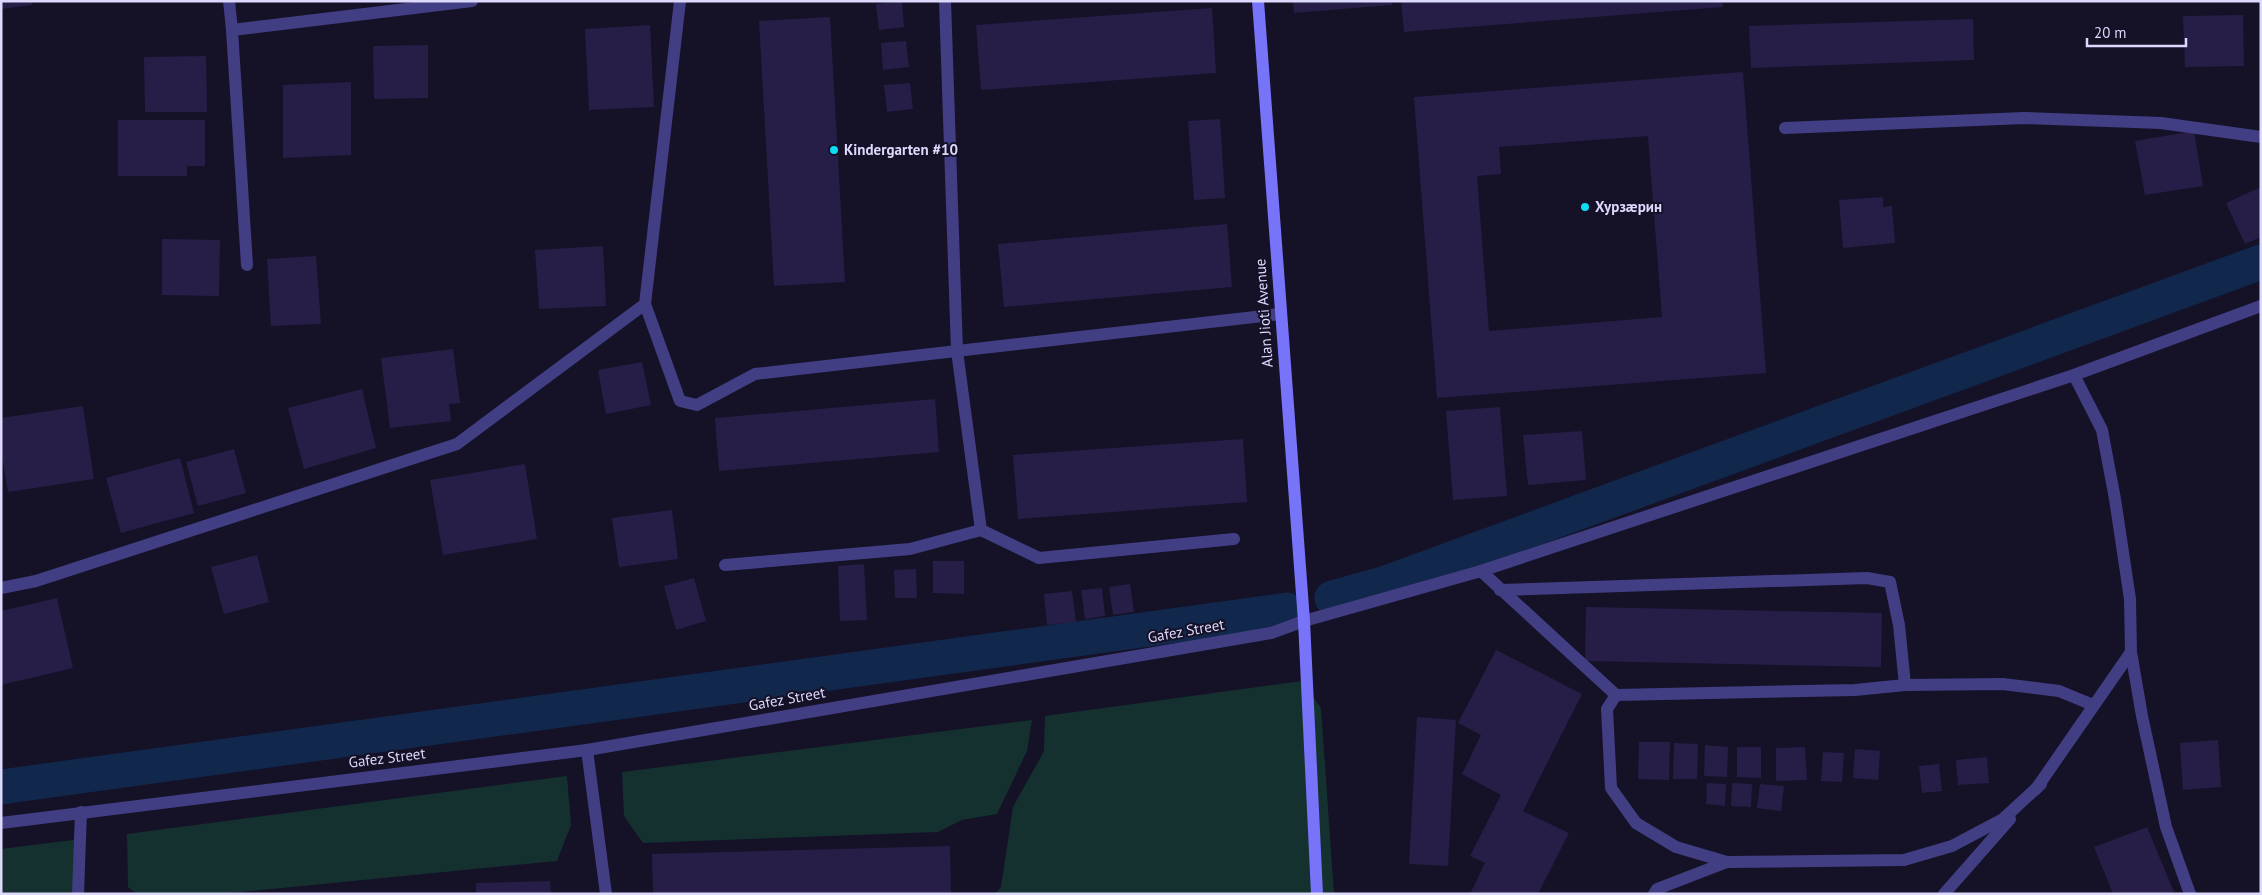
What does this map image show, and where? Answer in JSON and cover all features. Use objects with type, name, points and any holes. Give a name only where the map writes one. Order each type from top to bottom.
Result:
[{"type":"street","points":[[229,1],[247,265]]},
{"type":"street","points":[[232,30],[472,1]]},
{"type":"street","points":[[680,1],[645,304],[680,401],[697,405],[755,374],[1280,314]]},
{"type":"street","points":[[945,1],[957,351],[981,530]]},
{"type":"street","name":"Alan Jioti Avenue","points":[[1258,1],[1304,621]]},
{"type":"street","points":[[1785,128],[2024,118],[2161,123],[2261,137]]},
{"type":"street","points":[[1,588],[36,581],[457,444],[645,304]]},
{"type":"street","name":"Gafez Street","points":[[1,823],[588,750],[1271,633],[1304,621],[1481,571],[2074,375],[2261,306]]},
{"type":"street","points":[[2074,375],[2102,430],[2115,499],[2130,599],[2131,652],[2142,716],[2166,826],[2190,894]]},
{"type":"street","points":[[725,565],[910,549],[981,530],[1039,558],[1234,539]]},
{"type":"street","points":[[1481,571],[1616,695],[1856,690],[1905,685],[2003,684],[2059,691],[2093,705]]},
{"type":"street","points":[[1500,590],[1867,578],[1890,582],[1899,625],[1905,685]]},
{"type":"street","points":[[1304,621],[1318,894]]},
{"type":"street","points":[[1944,894],[2041,784],[2093,705],[2131,652]]},
{"type":"street","points":[[1616,695],[1607,709],[1611,788],[1636,823],[1676,848],[1727,862],[1904,860],[1952,846],[2003,819],[2041,784]]},
{"type":"street","points":[[588,750],[606,894]]},
{"type":"street","points":[[78,894],[81,812]]},
{"type":"street","points":[[1654,894],[1658,889],[1727,862]]},
{"type":"green space","points":[[1302,681],[1321,708],[1334,894],[995,894],[1001,887],[1013,807],[1044,751],[1045,716]]},
{"type":"green space","points":[[1032,720],[1027,751],[997,814],[962,820],[938,832],[643,843],[624,816],[622,772]]},
{"type":"green space","points":[[567,776],[571,825],[557,861],[220,894],[137,894],[128,887],[127,834]]},
{"type":"green space","points":[[81,839],[82,894],[1,894],[1,849]]},
{"type":"building","points":[[1,1],[32,1],[32,5],[1,9]]},
{"type":"building","points":[[902,1],[904,27],[879,30],[876,4]]},
{"type":"building","points":[[1293,1],[1392,1],[1392,5],[1294,13]]},
{"type":"building","points":[[1401,1],[1722,1],[1723,7],[1404,32]]},
{"type":"building","points":[[1212,8],[1216,73],[981,90],[976,25]]},
{"type":"building","points":[[2243,15],[2244,66],[2185,67],[2183,16]]},
{"type":"building","points":[[830,17],[845,282],[774,286],[759,21]]},
{"type":"building","points":[[1973,19],[1974,60],[1751,68],[1749,26]]},
{"type":"building","points":[[650,25],[654,107],[589,110],[585,29]]},
{"type":"building","points":[[906,41],[909,67],[883,70],[881,43]]},
{"type":"building","points":[[428,45],[428,98],[374,99],[373,46]]},
{"type":"building","points":[[206,56],[207,112],[145,112],[144,57]]},
{"type":"building","points":[[1743,72],[1766,373],[1437,398],[1414,97]],"holes":[[[1648,136],[1662,317],[1489,331],[1477,176],[1501,174],[1499,147]]]},
{"type":"building","points":[[351,82],[351,155],[283,158],[283,85]]},
{"type":"building","points":[[910,83],[913,109],[887,112],[884,85]]},
{"type":"building","points":[[1220,119],[1225,198],[1194,200],[1188,121]]},
{"type":"building","points":[[118,120],[205,120],[205,166],[187,166],[187,176],[118,176]]},
{"type":"building","points":[[2194,131],[2203,186],[2145,195],[2135,141]]},
{"type":"building","points":[[2261,187],[2261,237],[2245,244],[2226,203]]},
{"type":"building","points":[[1883,197],[1883,207],[1892,206],[1895,243],[1843,248],[1839,200]]},
{"type":"building","points":[[1227,224],[1232,287],[1004,307],[998,244]]},
{"type":"building","points":[[162,239],[220,240],[219,296],[162,295]]},
{"type":"building","points":[[603,246],[606,306],[539,309],[535,250]]},
{"type":"building","points":[[316,256],[321,324],[271,326],[267,259]]},
{"type":"building","points":[[453,349],[460,403],[449,404],[451,421],[390,428],[381,358]]},
{"type":"building","points":[[642,362],[651,405],[606,414],[598,370]]},
{"type":"building","points":[[362,389],[376,448],[304,469],[288,408]]},
{"type":"building","points":[[935,399],[939,452],[719,471],[715,418]]},
{"type":"building","points":[[83,406],[94,479],[8,492],[1,450],[1,418]]},
{"type":"building","points":[[1500,407],[1507,496],[1453,500],[1446,411]]},
{"type":"building","points":[[1582,431],[1586,480],[1528,485],[1523,435]]},
{"type":"building","points":[[1243,439],[1247,502],[1018,519],[1013,455]]},
{"type":"building","points":[[234,449],[246,493],[198,506],[186,462]]},
{"type":"building","points":[[180,458],[194,513],[121,533],[106,478]]},
{"type":"building","points":[[525,464],[537,539],[443,555],[430,480]]},
{"type":"building","points":[[672,510],[678,559],[619,567],[612,518]]},
{"type":"building","points":[[257,555],[269,602],[224,614],[211,567]]},
{"type":"building","points":[[933,561],[964,561],[964,594],[933,593]]},
{"type":"building","points":[[864,564],[867,620],[840,621],[838,566]]},
{"type":"building","points":[[916,569],[917,598],[895,598],[894,570]]},
{"type":"building","points":[[694,578],[706,621],[676,630],[664,586]]},
{"type":"building","points":[[1130,584],[1134,612],[1113,615],[1109,587]]},
{"type":"building","points":[[1102,588],[1105,616],[1085,619],[1081,590]]},
{"type":"building","points":[[1072,591],[1076,622],[1047,625],[1044,594]]},
{"type":"building","points":[[57,598],[73,668],[1,685],[1,611]]},
{"type":"building","points":[[1586,607],[1882,613],[1881,667],[1585,661]]},
{"type":"building","points":[[1496,650],[1582,694],[1523,811],[1569,833],[1538,894],[1470,894],[1485,863],[1470,856],[1501,795],[1462,774],[1481,735],[1458,723]]},
{"type":"building","points":[[1417,717],[1456,720],[1448,866],[1409,864]]},
{"type":"building","points":[[2218,740],[2221,787],[2183,790],[2180,743]]},
{"type":"building","points":[[1639,742],[1670,742],[1669,780],[1638,779]]},
{"type":"building","points":[[1674,743],[1698,744],[1697,779],[1673,779]]},
{"type":"building","points":[[1705,745],[1728,747],[1727,777],[1704,776]]},
{"type":"building","points":[[1737,747],[1761,747],[1761,778],[1737,777]]},
{"type":"building","points":[[1805,747],[1807,780],[1776,781],[1776,748]]},
{"type":"building","points":[[1855,749],[1880,751],[1878,780],[1853,778]]},
{"type":"building","points":[[1823,752],[1844,753],[1842,782],[1821,781]]},
{"type":"building","points":[[1987,757],[1989,783],[1958,785],[1956,760]]},
{"type":"building","points":[[1939,764],[1942,791],[1922,793],[1919,766]]},
{"type":"building","points":[[1707,783],[1726,784],[1725,806],[1706,804]]},
{"type":"building","points":[[1732,783],[1752,784],[1751,807],[1731,806]]},
{"type":"building","points":[[1760,784],[1784,786],[1781,811],[1757,808]]},
{"type":"building","points":[[2147,827],[2174,892],[2168,894],[2113,894],[2094,847]]},
{"type":"building","points":[[950,846],[951,894],[653,894],[652,854]]},
{"type":"building","points":[[550,881],[551,894],[476,894],[476,883]]},
{"type":"waterway","points":[[1332,598],[1386,583],[2261,262]]},
{"type":"waterway","points":[[1,787],[1287,610]]},
{"type":"place","name":"Kindergarten #10","points":[[834,150]]},
{"type":"place","name":"Хурзæрин","points":[[1585,207]]}]
